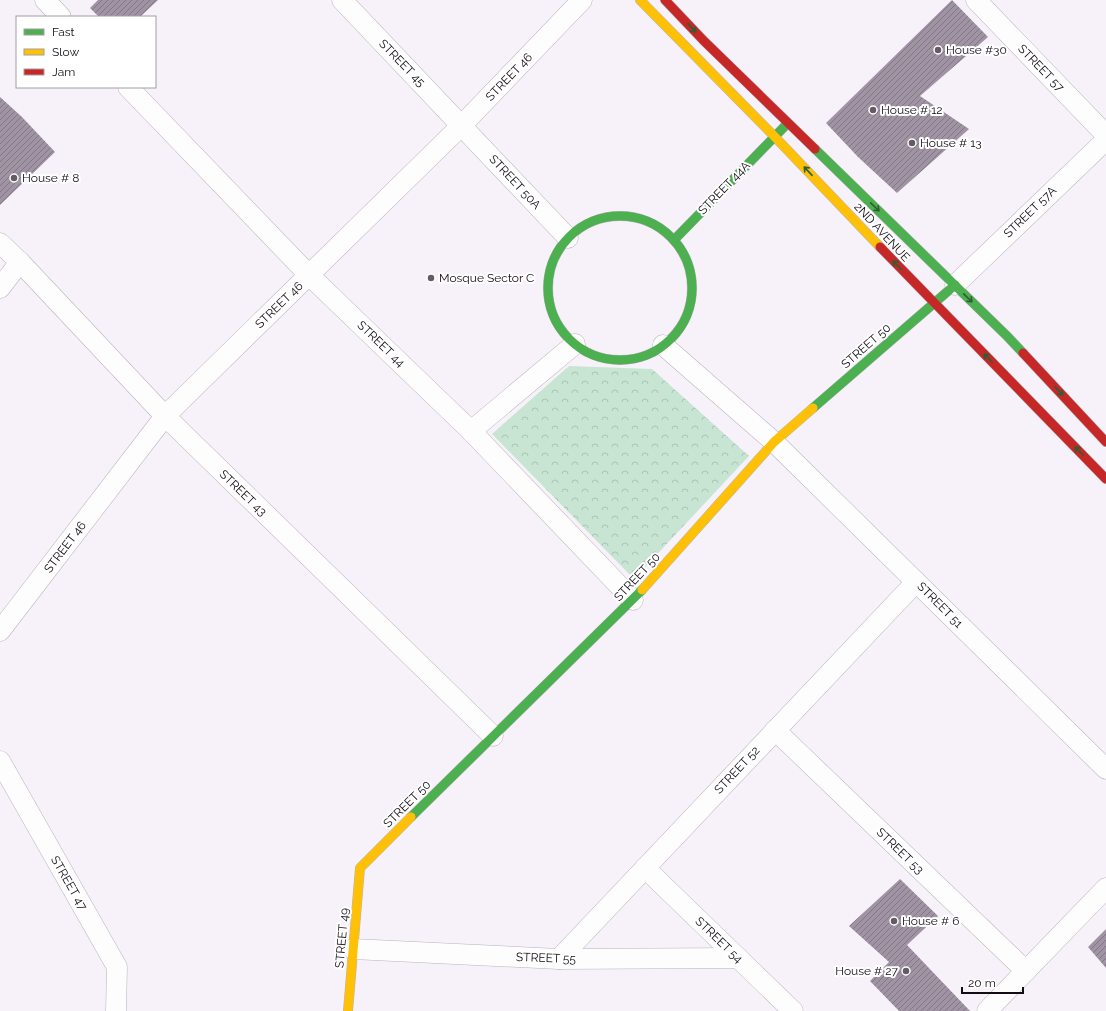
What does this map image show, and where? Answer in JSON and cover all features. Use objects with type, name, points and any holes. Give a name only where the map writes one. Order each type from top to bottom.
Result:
[{"type":"street","points":[[45,0],[60,16]]},
{"type":"street","name":"STREET 45","points":[[342,0],[462,126]]},
{"type":"street","name":"STREET 46","points":[[0,632],[165,416],[462,126],[582,0]]},
{"type":"street","name":"2ND AVENUE","points":[[640,0],[774,136],[933,303],[1106,479]]},
{"type":"street","name":"2ND AVENUE","points":[[666,0],[704,41],[1007,336],[1106,442]]},
{"type":"street","name":"STREET 57","points":[[976,0],[1106,135]]},
{"type":"street","name":"STREET 44","points":[[129,88],[310,275],[471,431],[633,600]]},
{"type":"street","name":"STREET 44A","points":[[674,240],[788,122]]},
{"type":"street","name":"STREET 50A","points":[[462,126],[568,238]]},
{"type":"street","name":"STREET 57A","points":[[955,285],[1106,140]]},
{"type":"street","points":[[610,216],[633,216],[656,225],[674,240],[686,260],[692,283],[689,306],[679,328],[663,345],[642,356],[619,360],[596,356],[575,344],[559,327],[550,305],[548,281],[554,258],[568,238],[587,224],[610,216]]},
{"type":"street","name":"STREET 43","points":[[0,243],[20,262],[165,416],[493,736]]},
{"type":"street","points":[[0,288],[20,262]]},
{"type":"street","name":"STREET 50","points":[[360,868],[633,600],[774,442],[955,285]]},
{"type":"street","points":[[471,431],[575,344]]},
{"type":"street","points":[[663,345],[774,442]]},
{"type":"street","name":"STREET 51","points":[[774,442],[1106,769]]},
{"type":"street","name":"STREET 52","points":[[559,959],[916,582]]},
{"type":"street","name":"STREET 53","points":[[775,730],[1026,971]]},
{"type":"street","name":"STREET 47","points":[[0,761],[117,968],[116,1011]]},
{"type":"street","name":"STREET 49","points":[[348,1011],[360,868]]},
{"type":"street","name":"STREET 54","points":[[645,868],[793,1011]]},
{"type":"street","points":[[987,1011],[1106,888]]},
{"type":"street","name":"STREET 55","points":[[353,949],[559,959],[738,958]]},
{"type":"green space","points":[[569,366],[652,369],[749,456],[634,579],[492,434]]},
{"type":"building","points":[[98,0],[158,0],[141,16],[98,16],[90,8]]},
{"type":"building","points":[[952,0],[988,37],[920,96],[969,129],[897,193],[858,157],[826,123]]},
{"type":"building","name":"House # 8","points":[[0,97],[22,117],[55,152],[0,205]]},
{"type":"building","points":[[900,879],[938,916],[907,945],[970,1011],[899,1011],[870,981],[889,962],[849,926]]},
{"type":"building","points":[[1106,929],[1106,968],[1088,947]]},
{"type":"traffic: fast","points":[[674,240],[785,126]]},
{"type":"traffic: fast","points":[[815,149],[1023,353]]},
{"type":"traffic: fast","points":[[620,216],[647,222],[671,237],[686,261],[692,288],[686,315],[671,339],[647,354],[620,360],[593,354],[569,339],[554,315],[548,288],[554,261],[569,237],[593,222],[620,216]]},
{"type":"traffic: fast","points":[[813,408],[955,285]]},
{"type":"traffic: fast","points":[[411,817],[642,590]]},
{"type":"traffic: slow","points":[[640,0],[774,136],[880,247]]},
{"type":"traffic: slow","points":[[642,590],[774,442],[813,408]]},
{"type":"traffic: slow","points":[[348,1011],[360,868],[411,817]]},
{"type":"traffic: jam","points":[[665,0],[704,41],[815,149]]},
{"type":"traffic: jam","points":[[880,247],[1106,479]]},
{"type":"traffic: jam","points":[[1023,353],[1106,442]]},
{"type":"place","name":"House #30","points":[[938,50]]},
{"type":"place","name":"House # 12","points":[[873,110]]},
{"type":"place","name":"House # 13","points":[[912,143]]},
{"type":"place","name":"House # 8","points":[[14,178]]},
{"type":"place","name":"Mosque Sector C","points":[[431,278]]},
{"type":"place","name":"House # 6","points":[[894,921]]},
{"type":"place","name":"House # 27","points":[[906,971]]}]
